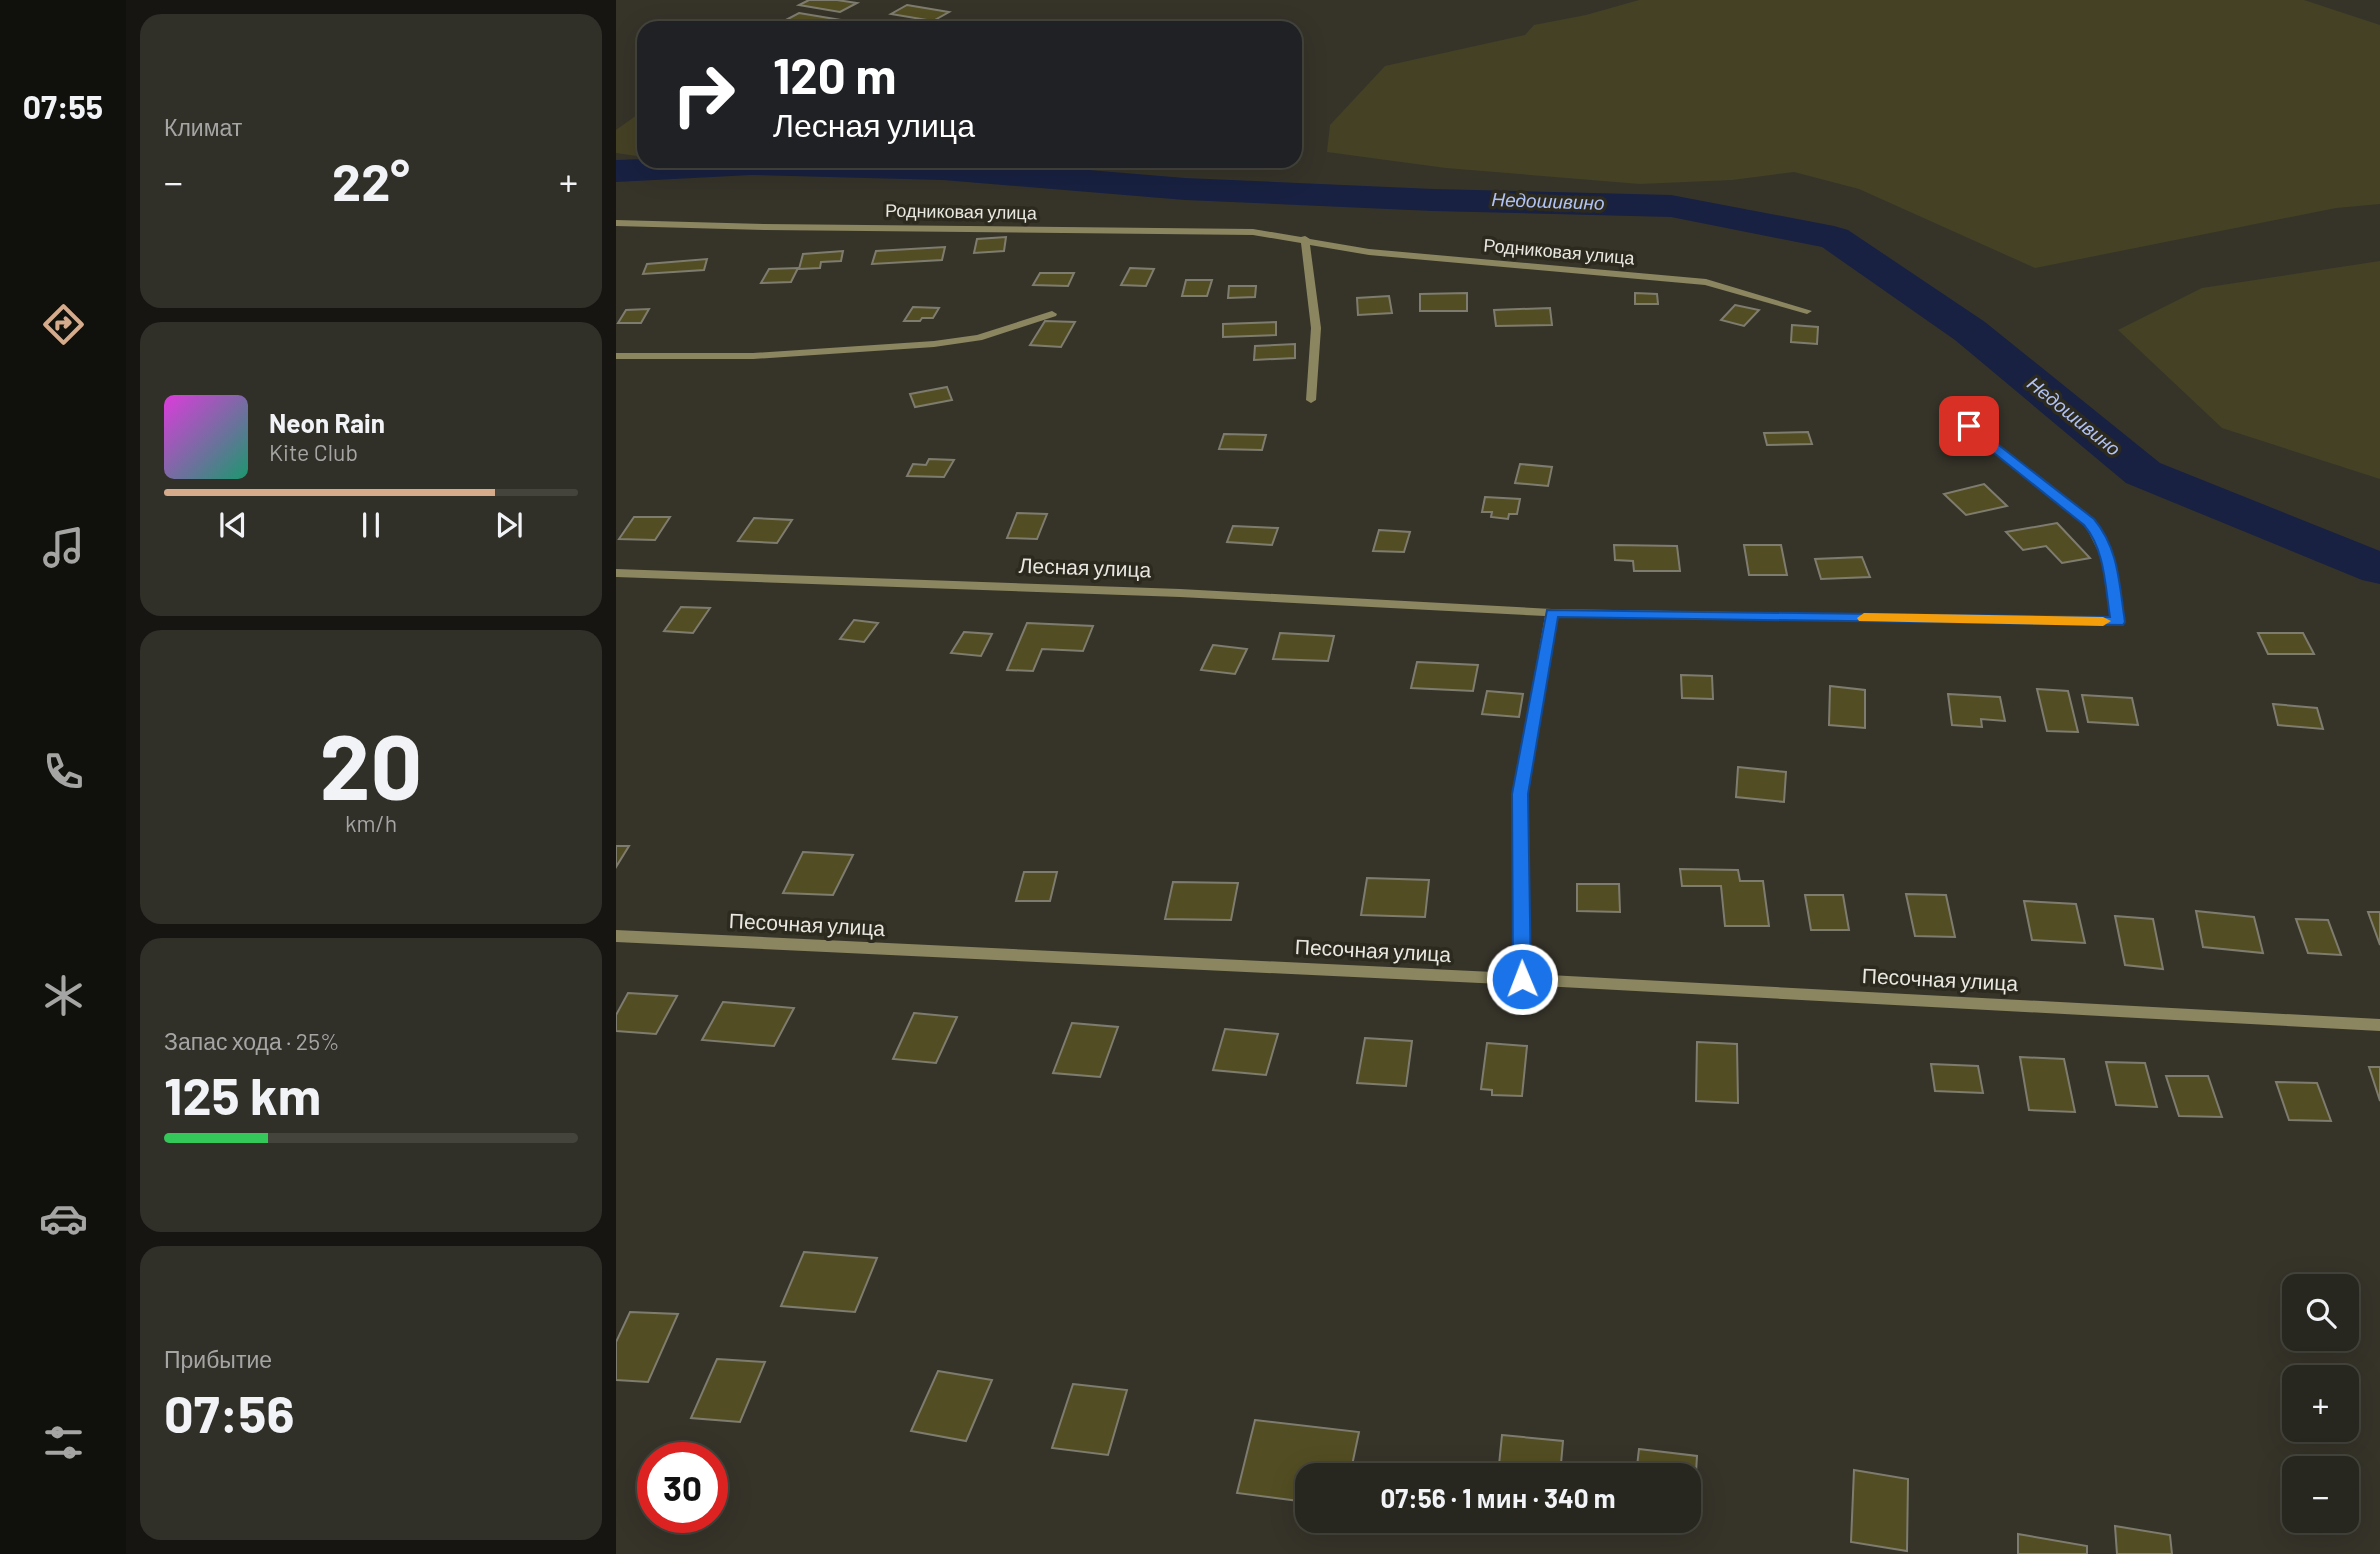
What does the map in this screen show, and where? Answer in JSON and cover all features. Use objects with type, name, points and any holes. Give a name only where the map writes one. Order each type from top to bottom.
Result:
[{"type":"street","name":"Родниковая улица","points":[[616,223],[1253,232],[1369,252],[1706,282],[1807,311]]},
{"type":"street","points":[[1305,239],[1316,328],[1311,400]]},
{"type":"street","points":[[616,356],[753,356],[934,344],[978,338],[1052,314]]},
{"type":"street","name":"Лесная улица","points":[[616,573],[1141,591],[1552,613],[2118,622],[2108,556],[2101,536],[2089,522],[1948,410]]},
{"type":"street","points":[[1522,979],[1520,794],[1552,613]]},
{"type":"street","name":"Песочная улица","points":[[616,936],[1522,979],[2380,1025]]},
{"type":"shaded area","points":[[1639,0],[2304,0],[2380,25],[2380,204],[2336,208],[2035,268],[1859,189],[1794,172],[1732,180],[1640,184],[1446,168],[1327,152],[1330,125],[1385,66],[1525,35],[1534,25],[1586,15]]},
{"type":"shaded area","points":[[637,115],[637,156],[616,153],[616,130]]},
{"type":"shaded area","points":[[2380,261],[2380,479],[2222,428],[2118,330],[2202,288]]},
{"type":"building","points":[[809,0],[857,3],[840,12],[799,5]]},
{"type":"building","points":[[907,5],[949,12],[933,21],[891,14]]},
{"type":"building","points":[[799,13],[841,20],[839,21],[784,21]]},
{"type":"building","points":[[1006,237],[1004,251],[974,253],[977,239]]},
{"type":"building","points":[[945,247],[942,260],[872,264],[876,251]]},
{"type":"building","points":[[843,251],[841,261],[821,262],[820,268],[799,269],[803,254]]},
{"type":"building","points":[[707,259],[704,270],[643,274],[647,264]]},
{"type":"building","points":[[798,268],[791,282],[761,283],[769,269]]},
{"type":"building","points":[[1130,268],[1154,269],[1146,286],[1121,285]]},
{"type":"building","points":[[1040,273],[1074,273],[1068,286],[1033,285]]},
{"type":"building","points":[[1186,280],[1212,280],[1207,296],[1182,296]]},
{"type":"building","points":[[1229,286],[1256,286],[1255,297],[1228,298]]},
{"type":"building","points":[[1467,293],[1467,311],[1420,311],[1420,294]]},
{"type":"building","points":[[1635,293],[1657,294],[1658,304],[1635,304]]},
{"type":"building","points":[[1389,296],[1392,313],[1358,315],[1357,298]]},
{"type":"building","points":[[1735,305],[1759,310],[1744,326],[1721,320]]},
{"type":"building","points":[[913,307],[939,308],[933,318],[904,321]]},
{"type":"building","points":[[1550,308],[1552,325],[1496,326],[1494,310]]},
{"type":"building","points":[[649,309],[641,323],[618,323],[626,310]]},
{"type":"building","points":[[1045,321],[1075,322],[1061,347],[1030,345]]},
{"type":"building","points":[[1276,322],[1276,335],[1223,337],[1223,324]]},
{"type":"building","points":[[1792,325],[1818,327],[1817,344],[1791,342]]},
{"type":"building","points":[[1295,344],[1295,358],[1254,360],[1255,346]]},
{"type":"building","points":[[947,387],[952,400],[915,407],[910,394]]},
{"type":"building","points":[[1808,432],[1812,444],[1767,445],[1764,433]]},
{"type":"building","points":[[1224,434],[1266,435],[1262,450],[1219,449]]},
{"type":"building","points":[[929,459],[954,460],[944,477],[907,476],[913,464],[926,465]]},
{"type":"building","points":[[1520,464],[1552,467],[1548,486],[1515,483]]},
{"type":"building","points":[[1984,484],[2007,506],[1966,515],[1944,494]]},
{"type":"building","points":[[1485,497],[1520,499],[1517,514],[1509,514],[1508,519],[1491,517],[1492,512],[1482,512]]},
{"type":"building","points":[[1017,513],[1047,514],[1037,539],[1007,538]]},
{"type":"building","points":[[634,517],[670,517],[655,540],[619,539]]},
{"type":"building","points":[[754,518],[792,520],[777,543],[738,541]]},
{"type":"building","points":[[2057,523],[2090,558],[2062,563],[2046,546],[2023,550],[2006,532]]},
{"type":"building","points":[[1233,526],[1278,528],[1272,545],[1227,542]]},
{"type":"building","points":[[1379,530],[1410,532],[1404,552],[1373,551]]},
{"type":"building","points":[[1614,545],[1677,546],[1680,571],[1634,571],[1633,561],[1615,560]]},
{"type":"building","points":[[1744,545],[1781,545],[1787,575],[1749,575]]},
{"type":"building","points":[[1862,557],[1870,577],[1821,579],[1815,559]]},
{"type":"building","points":[[681,607],[710,608],[693,633],[664,631]]},
{"type":"building","points":[[854,620],[878,623],[864,642],[840,639]]},
{"type":"building","points":[[1027,623],[1093,626],[1083,651],[1042,649],[1033,671],[1007,670]]},
{"type":"building","points":[[964,632],[992,634],[981,656],[951,653]]},
{"type":"building","points":[[1280,633],[1334,636],[1328,661],[1273,659]]},
{"type":"building","points":[[2258,633],[2303,633],[2314,654],[2268,654]]},
{"type":"building","points":[[1213,645],[1247,649],[1235,674],[1201,670]]},
{"type":"building","points":[[1417,662],[1478,665],[1473,691],[1411,688]]},
{"type":"building","points":[[1681,675],[1712,676],[1713,699],[1682,698]]},
{"type":"building","points":[[1830,686],[1865,690],[1865,728],[1829,725]]},
{"type":"building","points":[[2037,689],[2068,691],[2078,732],[2047,731]]},
{"type":"building","points":[[1487,691],[1523,694],[1519,717],[1482,714]]},
{"type":"building","points":[[1948,694],[2000,697],[2005,721],[1981,719],[1982,727],[1952,725]]},
{"type":"building","points":[[2082,695],[2132,698],[2138,725],[2088,722]]},
{"type":"building","points":[[2273,704],[2317,708],[2323,729],[2278,725]]},
{"type":"building","points":[[1738,767],[1786,772],[1784,802],[1736,797]]},
{"type":"building","points":[[616,846],[629,846],[616,867]]},
{"type":"building","points":[[803,852],[853,855],[833,895],[783,893]]},
{"type":"building","points":[[1680,869],[1738,870],[1740,881],[1763,881],[1769,926],[1725,926],[1721,886],[1682,886]]},
{"type":"building","points":[[1024,872],[1057,872],[1050,901],[1016,901]]},
{"type":"building","points":[[1367,878],[1429,880],[1425,917],[1361,915]]},
{"type":"building","points":[[1173,882],[1238,883],[1231,920],[1165,919]]},
{"type":"building","points":[[1577,884],[1619,884],[1620,912],[1577,911]]},
{"type":"building","points":[[1906,894],[1946,895],[1955,937],[1915,936]]},
{"type":"building","points":[[1805,895],[1843,895],[1849,930],[1811,930]]},
{"type":"building","points":[[2024,901],[2076,904],[2085,943],[2032,940]]},
{"type":"building","points":[[2196,911],[2254,917],[2263,953],[2203,947]]},
{"type":"building","points":[[2368,912],[2380,912],[2380,945]]},
{"type":"building","points":[[2115,916],[2153,919],[2163,969],[2125,965]]},
{"type":"building","points":[[2296,919],[2328,920],[2341,955],[2308,953]]},
{"type":"building","points":[[628,993],[677,996],[656,1034],[616,1031],[616,1015]]},
{"type":"building","points":[[723,1002],[794,1008],[774,1046],[702,1040]]},
{"type":"building","points":[[914,1013],[957,1017],[936,1063],[893,1059]]},
{"type":"building","points":[[1072,1023],[1118,1027],[1100,1077],[1053,1073]]},
{"type":"building","points":[[1225,1029],[1278,1034],[1266,1075],[1213,1070]]},
{"type":"building","points":[[1365,1038],[1412,1041],[1406,1086],[1357,1083]]},
{"type":"building","points":[[1697,1042],[1737,1044],[1738,1103],[1696,1101]]},
{"type":"building","points":[[1487,1043],[1527,1046],[1522,1096],[1492,1095],[1492,1090],[1481,1089]]},
{"type":"building","points":[[2020,1057],[2064,1059],[2075,1112],[2029,1110]]},
{"type":"building","points":[[2106,1062],[2145,1063],[2157,1107],[2116,1105]]},
{"type":"building","points":[[1931,1064],[1978,1066],[1983,1093],[1935,1091]]},
{"type":"building","points":[[2369,1067],[2380,1067],[2380,1101]]},
{"type":"building","points":[[2166,1076],[2208,1076],[2222,1117],[2179,1116]]},
{"type":"building","points":[[2276,1082],[2317,1083],[2331,1121],[2289,1120]]},
{"type":"building","points":[[804,1252],[877,1258],[855,1312],[781,1306]]},
{"type":"building","points":[[630,1312],[678,1314],[648,1382],[616,1380],[616,1342]]},
{"type":"building","points":[[717,1359],[765,1362],[740,1422],[691,1418]]},
{"type":"building","points":[[938,1371],[992,1380],[966,1441],[911,1431]]},
{"type":"building","points":[[1073,1384],[1127,1390],[1108,1455],[1052,1448]]},
{"type":"building","points":[[1255,1420],[1359,1432],[1353,1463],[1295,1463],[1295,1500],[1237,1493]]},
{"type":"building","points":[[1502,1435],[1563,1441],[1561,1463],[1499,1463]]},
{"type":"building","points":[[1639,1449],[1697,1456],[1697,1463],[1637,1463]]},
{"type":"building","points":[[1854,1470],[1908,1479],[1907,1551],[1851,1542]]},
{"type":"building","points":[[2115,1526],[2170,1535],[2172,1554],[2117,1554]]},
{"type":"building","points":[[2018,1534],[2087,1546],[2087,1554],[2018,1554]]},
{"type":"waterway","name":"Недошивино","points":[[616,171],[674,168]]},
{"type":"waterway","name":"Недошивино","points":[[905,168],[1185,189],[1433,200],[1671,206],[1834,238],[1970,331],[2143,473],[2380,569]]},
{"type":"slow traffic","points":[[1864,618],[2103,621]]},
{"type":"route","points":[[1522,979],[1520,794],[1552,613],[2118,622],[2108,556],[2101,536],[2089,522],[1969,426]]}]
